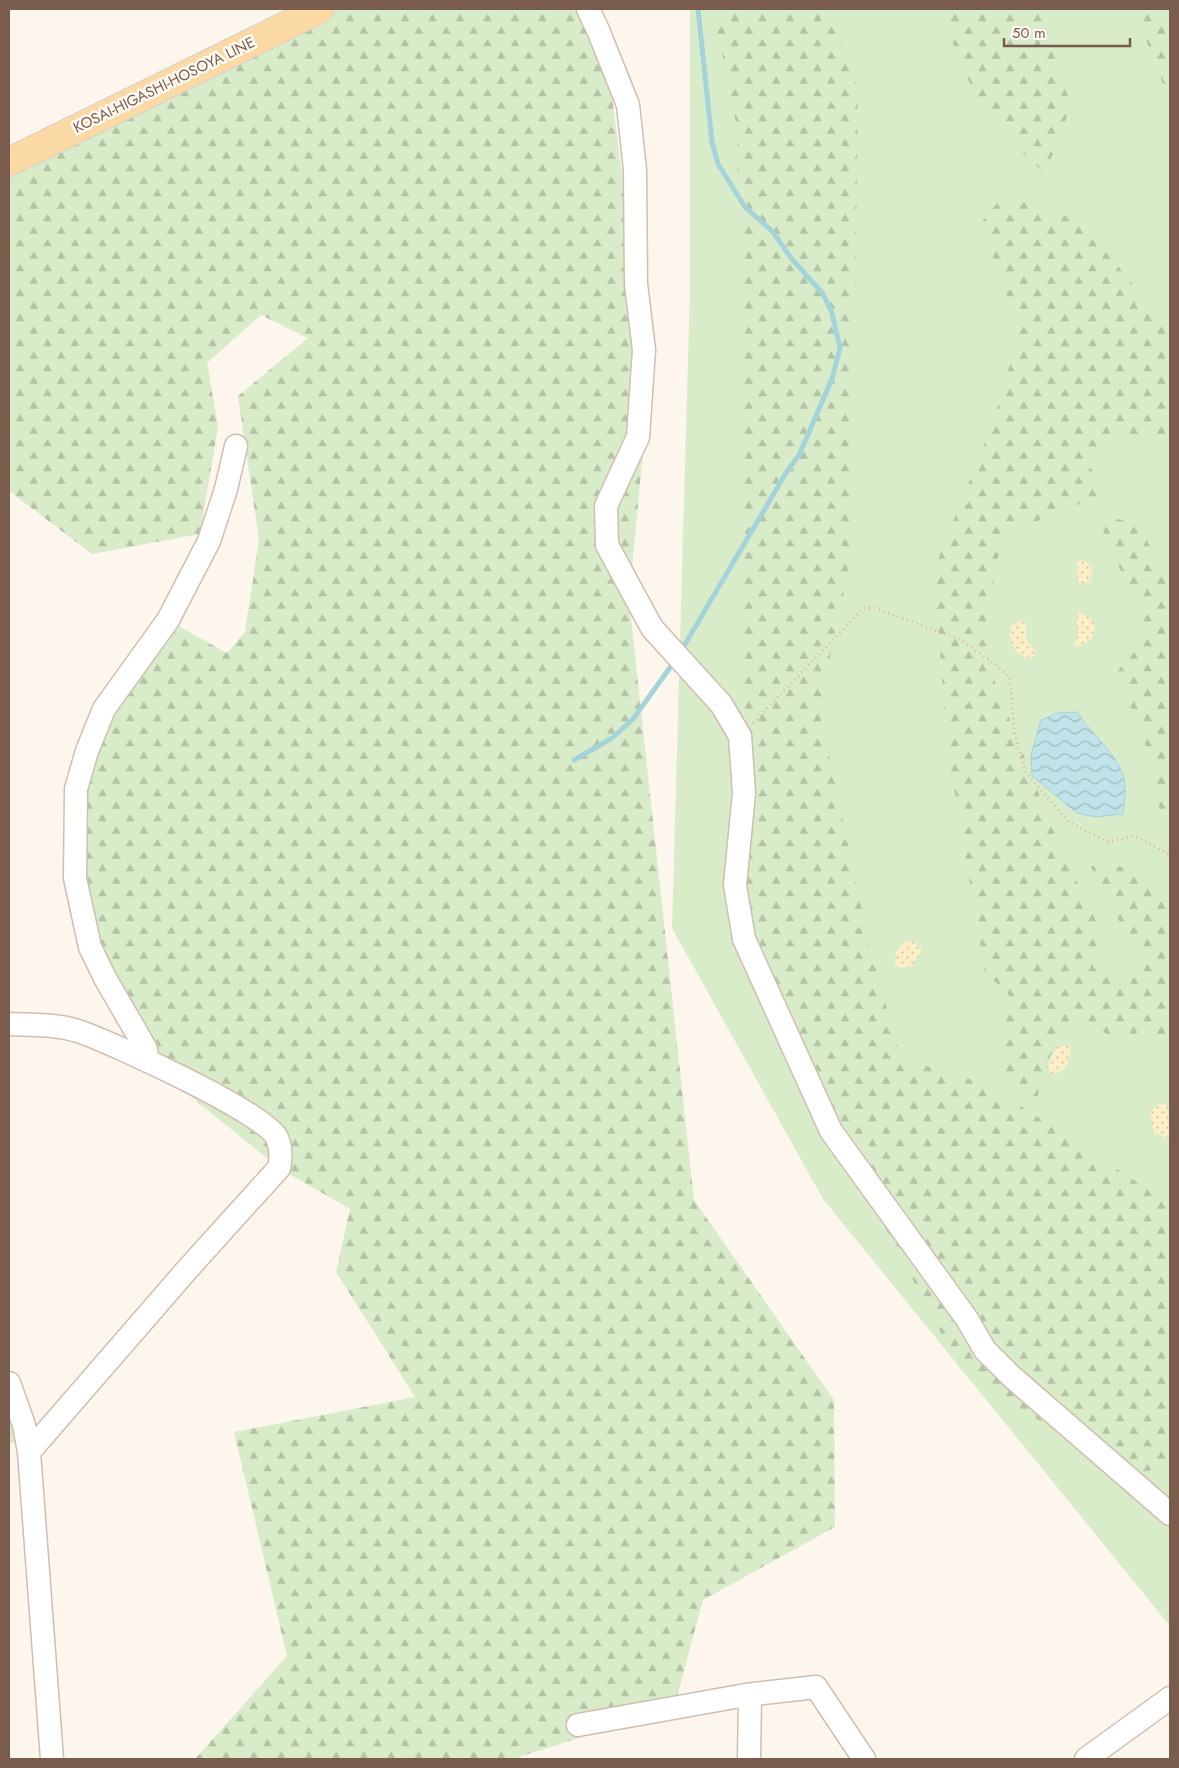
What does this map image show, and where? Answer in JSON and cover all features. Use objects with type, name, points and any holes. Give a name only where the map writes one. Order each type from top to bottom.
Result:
[{"type":"main road","name":"KOSAI-HIGASHI-HOSOYA LINE","points":[[9,162],[320,9]]},
{"type":"street","points":[[588,9],[628,105],[635,170],[636,284],[644,350],[638,437],[606,506],[607,545],[652,628],[721,704],[740,736],[744,793],[735,885],[744,939],[831,1131],[966,1319],[985,1350],[1068,1426],[1170,1514]]},
{"type":"street","points":[[147,1061],[146,1049],[90,948],[75,878],[76,789],[87,752],[104,708],[168,620],[209,541],[226,489],[236,446]]},
{"type":"street","points":[[9,1024],[79,1031],[147,1061],[233,1104],[269,1128],[277,1138],[280,1151],[279,1168],[185,1272],[29,1452]]},
{"type":"street","points":[[9,1384],[24,1425],[29,1452],[52,1759]]},
{"type":"street","points":[[578,1725],[750,1695],[816,1687],[864,1759]]},
{"type":"street","points":[[749,1759],[750,1695]]},
{"type":"street","points":[[1086,1759],[1170,1698]]},
{"type":"path","points":[[740,736],[864,608],[875,608],[961,640],[996,665],[1010,678],[1014,732],[1026,773],[1069,822],[1108,842],[1135,836],[1170,855]]},
{"type":"green space","points":[[311,9],[575,9],[610,81],[649,388],[629,600],[694,1200],[834,1400],[835,1527],[703,1600],[674,1708],[519,1757],[518,1759],[195,1759],[287,1656],[234,1432],[415,1397],[336,1272],[350,1209],[279,1168],[147,1061],[78,893],[87,751],[168,620],[227,653],[245,632],[259,540],[238,396],[308,338],[261,315],[207,363],[218,427],[200,534],[92,554],[9,491],[9,166]]},
{"type":"green space","points":[[690,9],[1170,9],[1170,1626],[823,1199],[672,928],[690,287]]},
{"type":"green space","points":[[713,9],[828,9],[858,87],[852,554],[819,708],[871,952],[901,1058],[989,1085],[1170,1204],[1170,1463],[1128,1478],[960,1369],[733,940],[743,640],[737,128]]},
{"type":"green space","points":[[938,9],[1041,9],[1071,106],[1045,174],[983,114]]},
{"type":"green space","points":[[1134,9],[1170,9],[1170,102]]},
{"type":"green space","points":[[1003,196],[1080,221],[1170,328],[1170,432],[1164,438],[1113,440],[1084,460],[1110,492],[1009,532],[996,562],[985,657],[1057,840],[1099,927],[1093,967],[1103,976],[1129,985],[1142,965],[1091,867],[1099,860],[1120,866],[1138,876],[1170,904],[1170,1043],[1144,1028],[1123,1042],[1082,1021],[1061,1041],[1049,1058],[1042,1078],[1036,1107],[1014,1093],[1003,1062],[1009,995],[985,972],[947,746],[934,570],[993,422],[1020,331],[980,224]]},
{"type":"green space","points":[[1120,519],[1143,531],[1170,592],[1170,832],[1162,819],[1144,739],[1116,673],[1149,634],[1099,522]]},
{"type":"green space","points":[[9,1407],[26,1438],[9,1444]]},
{"type":"sand","points":[[1080,560],[1090,565],[1092,574],[1089,582],[1080,584],[1076,577],[1079,570],[1076,563]]},
{"type":"sand","points":[[1080,611],[1093,621],[1095,625],[1092,639],[1080,646],[1074,646],[1078,633],[1077,618]]},
{"type":"sand","points":[[1022,620],[1026,623],[1028,641],[1035,650],[1034,656],[1029,659],[1020,654],[1011,642],[1011,626]]},
{"type":"sand","points":[[912,941],[922,949],[911,967],[900,968],[895,965],[896,952],[903,942]]},
{"type":"sand","points":[[1070,1045],[1070,1060],[1063,1070],[1054,1075],[1047,1068],[1057,1047]]},
{"type":"sand","points":[[1161,1102],[1170,1108],[1170,1136],[1166,1138],[1154,1133],[1150,1111]]},
{"type":"water","points":[[1077,712],[1119,766],[1125,784],[1123,814],[1095,817],[1077,813],[1032,776],[1031,755],[1041,720],[1058,713]]},
{"type":"waterway","points":[[681,651],[786,473],[799,455],[832,379],[840,348],[832,313],[823,294],[791,258],[773,232],[745,207],[718,164],[712,142],[698,9]]},
{"type":"waterway","points":[[574,760],[612,738],[633,719],[674,662]]}]
